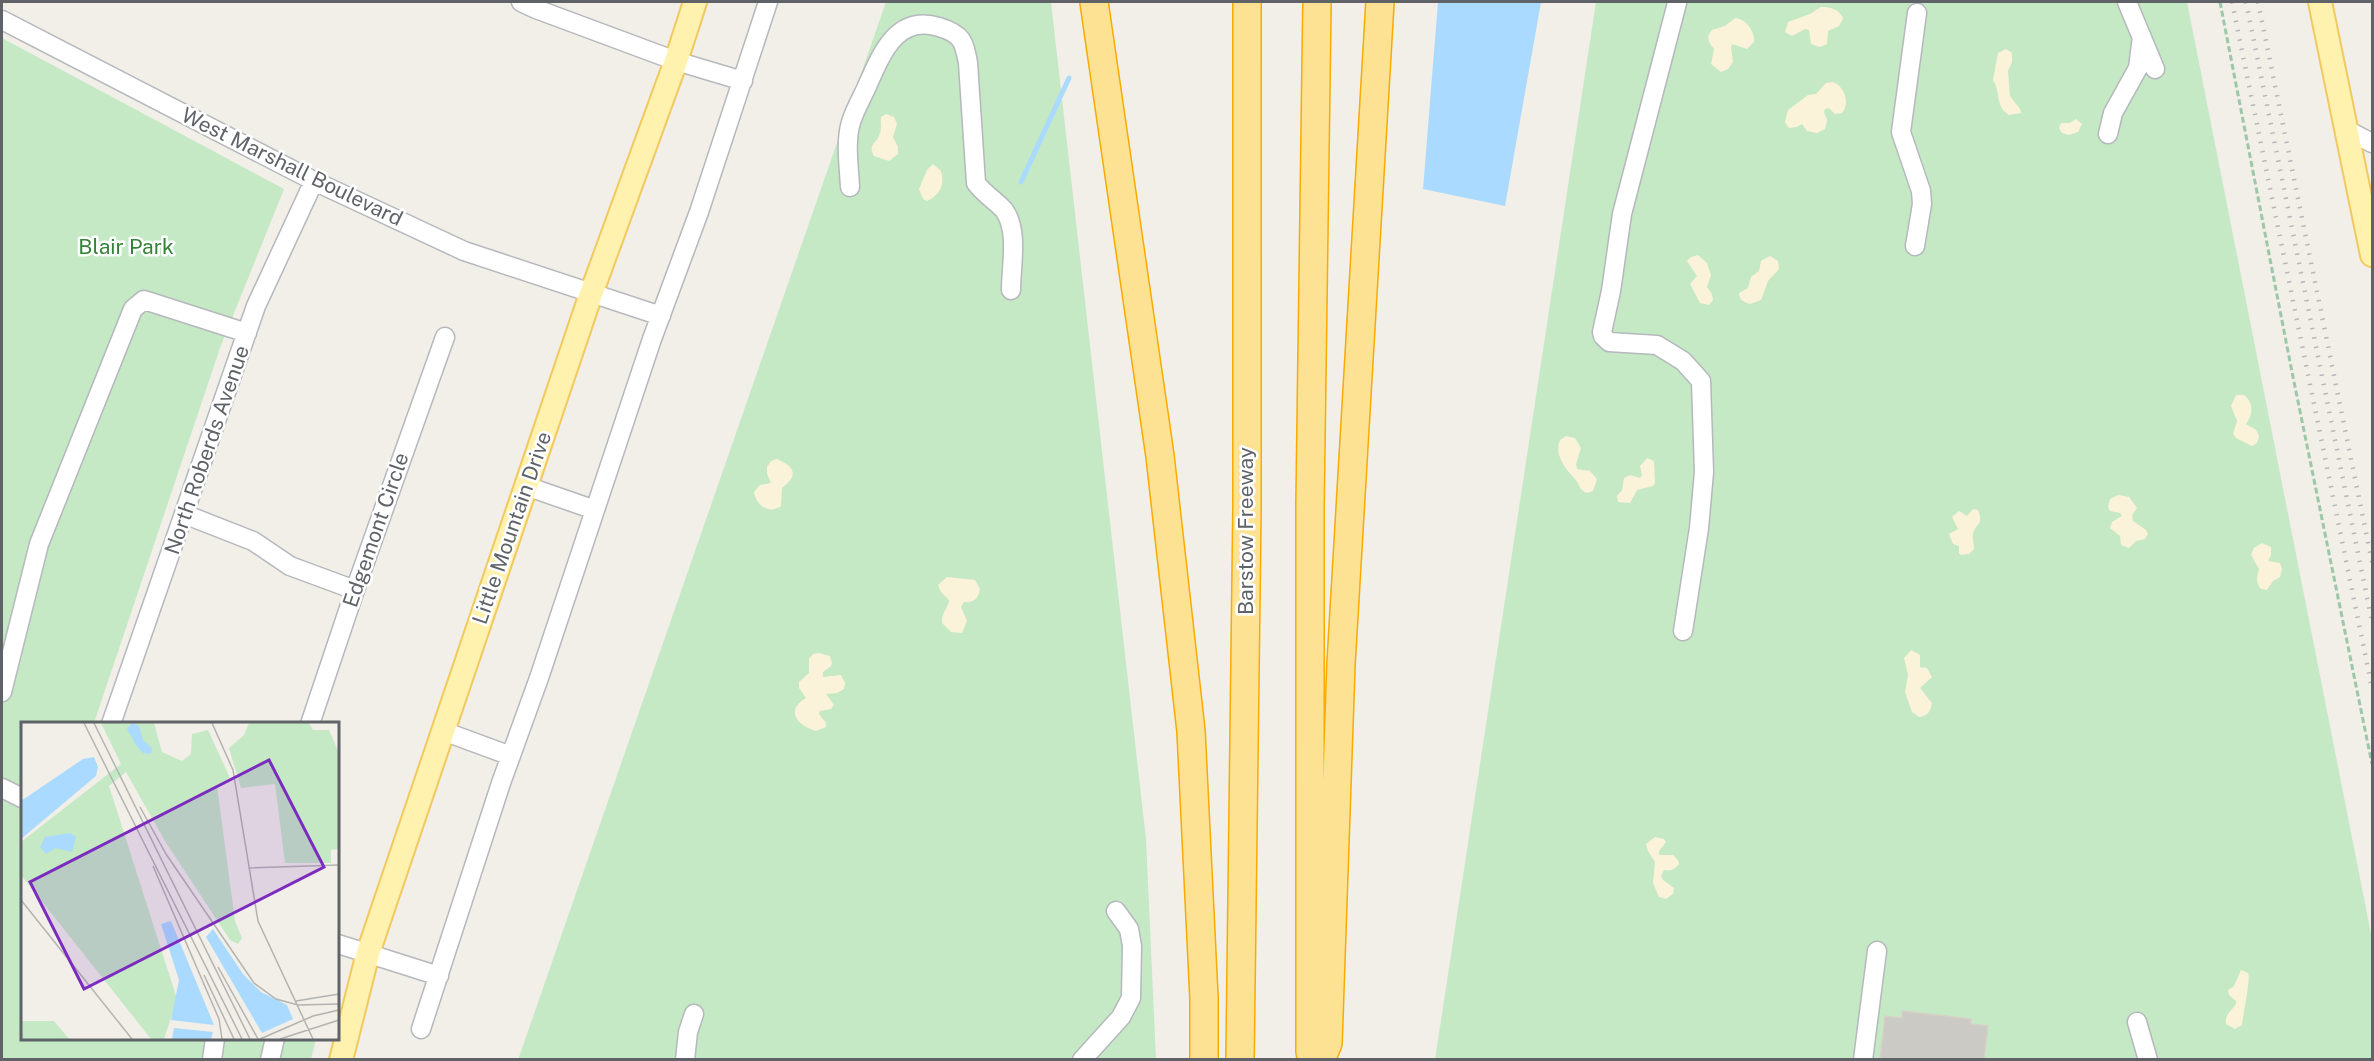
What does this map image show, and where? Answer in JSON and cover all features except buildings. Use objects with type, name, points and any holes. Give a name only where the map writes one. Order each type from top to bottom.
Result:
[{"type":"highway","points":[[1094,2],[1160,456],[1191,731],[1204,1059]]},
{"type":"highway","name":"Barstow Freeway","points":[[1240,1059],[1247,509],[1247,2]]},
{"type":"highway","points":[[1310,1059],[1310,506],[1317,2]]},
{"type":"highway","points":[[1321,1059],[1328,1043],[1341,664],[1380,2]]},
{"type":"main road","name":"Little Mountain Drive","points":[[341,1059],[368,953],[591,294],[676,61],[695,2]]},
{"type":"main road","points":[[2320,2],[2373,255]]},
{"type":"street","points":[[521,2],[676,61],[743,81]]},
{"type":"street","points":[[421,1029],[511,756],[661,316],[699,212],[768,2]]},
{"type":"street","points":[[2127,2],[2155,69]]},
{"type":"street","points":[[1677,3],[1622,214],[1611,291],[1602,332],[1609,342],[1657,345],[1683,362],[1701,381],[1704,472],[1699,528],[1683,632]]},
{"type":"street","points":[[1915,246],[1922,191],[1901,132],[1917,13]]},
{"type":"street","name":"West Marshall Boulevard","points":[[2,20],[314,181],[464,251],[661,316]]},
{"type":"street","points":[[850,187],[851,122],[888,42],[900,31],[928,24],[955,33],[964,44],[968,63],[976,183],[982,192],[1002,208],[1011,223],[1011,290]]},
{"type":"street","points":[[2108,134],[2113,112],[2138,68],[2142,37]]},
{"type":"street","points":[[2347,130],[2373,143]]},
{"type":"street","name":"North Roberds Avenue","points":[[111,722],[256,306],[314,181]]},
{"type":"street","points":[[2,692],[39,544],[133,309],[144,300],[247,333]]},
{"type":"street","name":"Edgemont Circle","points":[[310,722],[445,337]]},
{"type":"street","points":[[526,486],[595,510]]},
{"type":"street","points":[[184,514],[254,541],[290,566],[355,590]]},
{"type":"street","points":[[443,731],[511,756]]},
{"type":"street","points":[[2,788],[21,798]]},
{"type":"street","points":[[1082,1059],[1121,1017],[1131,998],[1132,958],[1129,929],[1116,911]]},
{"type":"street","points":[[339,944],[438,976]]},
{"type":"street","points":[[1863,1059],[1877,951]]},
{"type":"street","points":[[685,1059],[688,1032],[694,1014]]},
{"type":"street","points":[[2137,1022],[2148,1059]]},
{"type":"street","points":[[212,1059],[215,1040]]},
{"type":"street","points":[[270,1059],[275,1040]]},
{"type":"path","points":[[2220,2],[2291,367],[2373,764]]},
{"type":"green space","points":[[886,2],[1051,2],[1146,839],[1156,1059],[518,1060]]},
{"type":"green space","points":[[1596,2],[2187,2],[2372,939],[2372,1059],[1435,1060]]},
{"type":"green space","name":"Blair Park","points":[[2,38],[284,189],[220,348],[94,722],[21,722],[21,1040],[316,1040],[311,1059],[2,1059]]},
{"type":"sand","points":[[1821,7],[1834,9],[1843,19],[1839,26],[1828,31],[1827,44],[1820,47],[1811,44],[1809,30],[1805,29],[1792,36],[1785,32],[1788,22],[1810,14]]},
{"type":"sand","points":[[1735,18],[1749,26],[1754,42],[1747,49],[1732,44],[1733,62],[1728,69],[1721,72],[1711,64],[1714,49],[1708,36],[1712,30],[1725,26]]},
{"type":"sand","points":[[2006,49],[2012,55],[2008,71],[2010,96],[2021,113],[2009,115],[2002,108],[1993,80],[1998,53]]},
{"type":"sand","points":[[1833,82],[1841,88],[1845,96],[1846,105],[1842,113],[1835,114],[1829,108],[1825,109],[1827,120],[1825,129],[1817,133],[1807,131],[1802,124],[1789,128],[1785,122],[1788,110],[1808,95],[1816,94],[1826,83]]},
{"type":"sand","points":[[886,114],[894,117],[897,124],[893,137],[898,147],[898,154],[889,161],[874,156],[872,152],[873,144],[881,131],[881,117]]},
{"type":"sand","points":[[2076,119],[2082,124],[2078,132],[2069,135],[2062,133],[2059,128],[2061,123],[2070,123]]},
{"type":"sand","points":[[933,164],[941,171],[942,185],[935,196],[927,201],[923,199],[919,189],[927,170]]},
{"type":"sand","points":[[1698,255],[1707,263],[1711,275],[1707,287],[1713,300],[1709,305],[1700,303],[1690,284],[1697,276],[1687,261]]},
{"type":"sand","points":[[1770,256],[1778,261],[1779,269],[1768,281],[1761,300],[1750,304],[1740,297],[1739,293],[1748,288],[1751,277],[1759,271],[1761,261]]},
{"type":"sand","points":[[2236,395],[2244,395],[2251,405],[2251,413],[2246,424],[2256,430],[2259,436],[2257,443],[2252,446],[2233,434],[2237,421],[2231,406]]},
{"type":"sand","points":[[1566,436],[1575,438],[1581,448],[1576,464],[1577,469],[1590,471],[1597,479],[1593,491],[1587,493],[1582,490],[1559,456],[1560,440]]},
{"type":"sand","points":[[1647,458],[1654,461],[1655,483],[1653,486],[1637,490],[1630,503],[1618,502],[1617,496],[1622,490],[1624,478],[1630,475],[1640,478],[1642,475],[1640,466]]},
{"type":"sand","points":[[777,459],[791,468],[793,475],[782,488],[781,506],[768,509],[760,505],[754,492],[760,485],[771,483],[767,467],[771,461]]},
{"type":"sand","points":[[2118,495],[2129,497],[2137,508],[2132,515],[2133,521],[2148,534],[2145,539],[2136,541],[2129,548],[2121,545],[2120,536],[2110,528],[2112,522],[2122,516],[2120,513],[2110,511],[2108,507],[2110,499]]},
{"type":"sand","points":[[1973,509],[1978,510],[1980,518],[1973,533],[1974,549],[1969,554],[1961,555],[1959,546],[1953,544],[1949,534],[1958,529],[1952,517],[1959,511],[1967,516]]},
{"type":"sand","points":[[2262,543],[2271,547],[2268,561],[2280,563],[2282,569],[2280,577],[2273,581],[2267,590],[2261,589],[2258,584],[2259,569],[2251,555],[2254,548]]},
{"type":"sand","points":[[947,577],[975,580],[980,589],[975,600],[964,602],[961,607],[967,621],[962,633],[951,632],[942,623],[949,600],[938,585]]},
{"type":"sand","points":[[1911,650],[1920,655],[1920,667],[1927,668],[1932,677],[1920,688],[1932,703],[1931,709],[1926,715],[1919,717],[1912,712],[1905,692],[1908,675],[1904,658]]},
{"type":"sand","points":[[813,654],[830,656],[832,663],[823,672],[823,677],[841,675],[845,683],[844,689],[837,693],[826,694],[834,705],[831,709],[820,711],[819,714],[826,723],[826,727],[816,731],[799,722],[795,712],[806,698],[799,688],[799,682],[809,673],[809,659]]},
{"type":"sand","points":[[1655,837],[1664,839],[1666,842],[1659,851],[1659,855],[1673,855],[1679,864],[1672,870],[1664,870],[1661,876],[1674,888],[1673,894],[1666,899],[1659,897],[1653,883],[1655,862],[1646,844]]},
{"type":"sand","points":[[2241,970],[2248,973],[2249,977],[2242,1025],[2235,1029],[2226,1024],[2227,1015],[2236,1004],[2228,990],[2234,986]]},
{"type":"water","points":[[1438,2],[1541,2],[1505,206],[1423,189]]},
{"type":"waterway","points":[[1021,182],[1069,78]]},
{"type":"railway","points":[[2232,2],[2372,688]]},
{"type":"railway","points":[[2246,2],[2372,622]]},
{"type":"railway","points":[[2258,2],[2372,562]]}]
